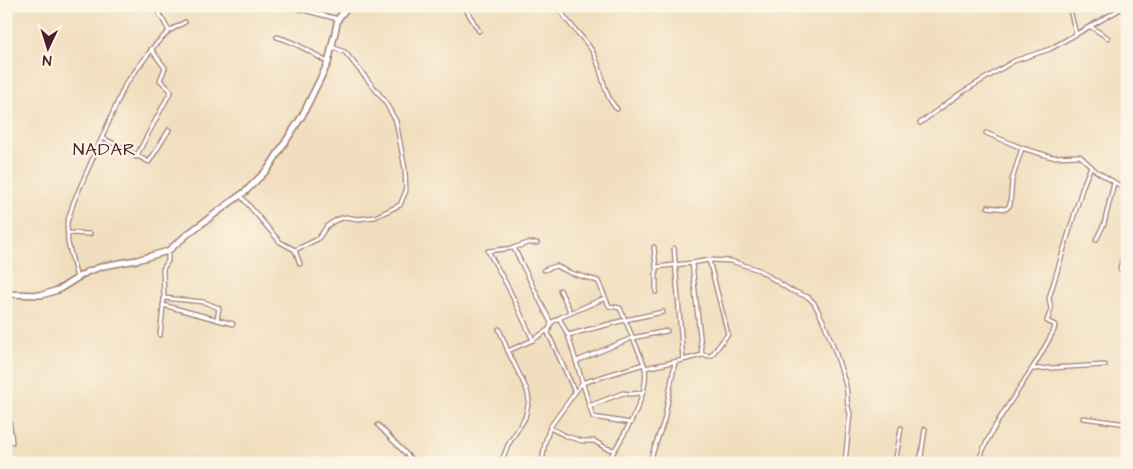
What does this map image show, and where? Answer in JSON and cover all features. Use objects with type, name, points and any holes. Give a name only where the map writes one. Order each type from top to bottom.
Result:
[{"type":"main road","points":[[6,294],[42,295],[58,290],[103,266],[137,260],[168,251],[240,195],[268,169],[302,116],[328,63],[338,19],[348,6]]},
{"type":"street","points":[[155,6],[169,31]]},
{"type":"street","points":[[288,6],[338,19]]},
{"type":"street","points":[[464,6],[478,31]]},
{"type":"street","points":[[558,6],[563,16],[592,49],[599,64],[611,103],[617,109]]},
{"type":"street","points":[[1069,6],[1076,34]]},
{"type":"street","points":[[920,123],[961,93],[1014,61],[1050,49],[1126,6]]},
{"type":"street","points":[[77,279],[68,242],[67,223],[70,210],[125,85],[151,49],[169,31],[185,22]]},
{"type":"street","points":[[1091,27],[1108,38]]},
{"type":"street","points":[[277,37],[286,39],[328,63]]},
{"type":"street","points":[[295,250],[318,240],[328,226],[336,220],[346,217],[358,219],[375,217],[400,206],[406,191],[405,169],[396,121],[384,100],[345,52],[332,47]]},
{"type":"street","points":[[136,157],[171,92],[160,80],[165,68],[151,49]]},
{"type":"street","points":[[103,138],[136,157],[149,162],[169,130]]},
{"type":"street","points":[[986,133],[1022,148],[1052,156],[1080,156],[1114,183],[1127,190]]},
{"type":"street","points":[[988,207],[1006,209],[1010,205],[1012,180],[1022,148]]},
{"type":"street","points":[[978,463],[982,447],[994,424],[1032,369],[1056,327],[1047,321],[1051,309],[1049,298],[1083,186],[1091,166]]},
{"type":"street","points":[[1096,240],[1104,224],[1114,183]]},
{"type":"street","points":[[240,195],[280,242],[295,250],[300,264]]},
{"type":"street","points":[[68,233],[90,234]]},
{"type":"street","points":[[1120,270],[1127,241]]},
{"type":"street","points":[[533,340],[508,287],[488,251],[536,243]]},
{"type":"street","points":[[654,247],[656,292]]},
{"type":"street","points":[[513,248],[551,323]]},
{"type":"street","points":[[674,248],[683,360]]},
{"type":"street","points":[[160,335],[164,298],[164,269],[168,261],[168,251]]},
{"type":"street","points":[[656,267],[709,260],[731,261],[759,270],[790,290],[808,297],[814,303],[837,359],[847,390],[850,413],[845,463]]},
{"type":"street","points":[[542,463],[545,443],[550,428],[582,383],[645,366],[711,356],[728,334],[709,260]]},
{"type":"street","points":[[692,263],[702,356]]},
{"type":"street","points":[[544,270],[556,266],[571,273],[598,281],[609,306],[620,308],[645,366],[643,392],[631,423],[607,463]]},
{"type":"street","points":[[560,290],[571,313]]},
{"type":"street","points":[[164,298],[204,302],[219,308],[217,320]]},
{"type":"street","points":[[575,392],[548,333],[549,328],[551,323],[559,318],[606,298]]},
{"type":"street","points":[[163,305],[233,324]]},
{"type":"street","points":[[568,335],[664,312]]},
{"type":"street","points":[[559,318],[568,335],[577,361],[593,417],[631,423]]},
{"type":"street","points":[[508,351],[533,340],[549,328]]},
{"type":"street","points":[[499,329],[527,390],[528,400],[525,418],[508,445],[500,463]]},
{"type":"street","points":[[577,361],[632,338],[667,330]]},
{"type":"street","points":[[649,463],[664,421],[675,362]]},
{"type":"street","points":[[1032,369],[1105,365]]},
{"type":"street","points":[[589,406],[623,393],[643,392]]},
{"type":"street","points":[[6,395],[12,442]]},
{"type":"street","points":[[1083,418],[1127,424]]},
{"type":"street","points":[[378,426],[414,463]]},
{"type":"street","points":[[550,428],[566,436],[582,441],[594,441],[614,450]]},
{"type":"street","points":[[895,463],[901,428]]},
{"type":"street","points":[[920,463],[924,428]]},
{"type":"district","name":"NADAR","points":[[105,149]]}]
